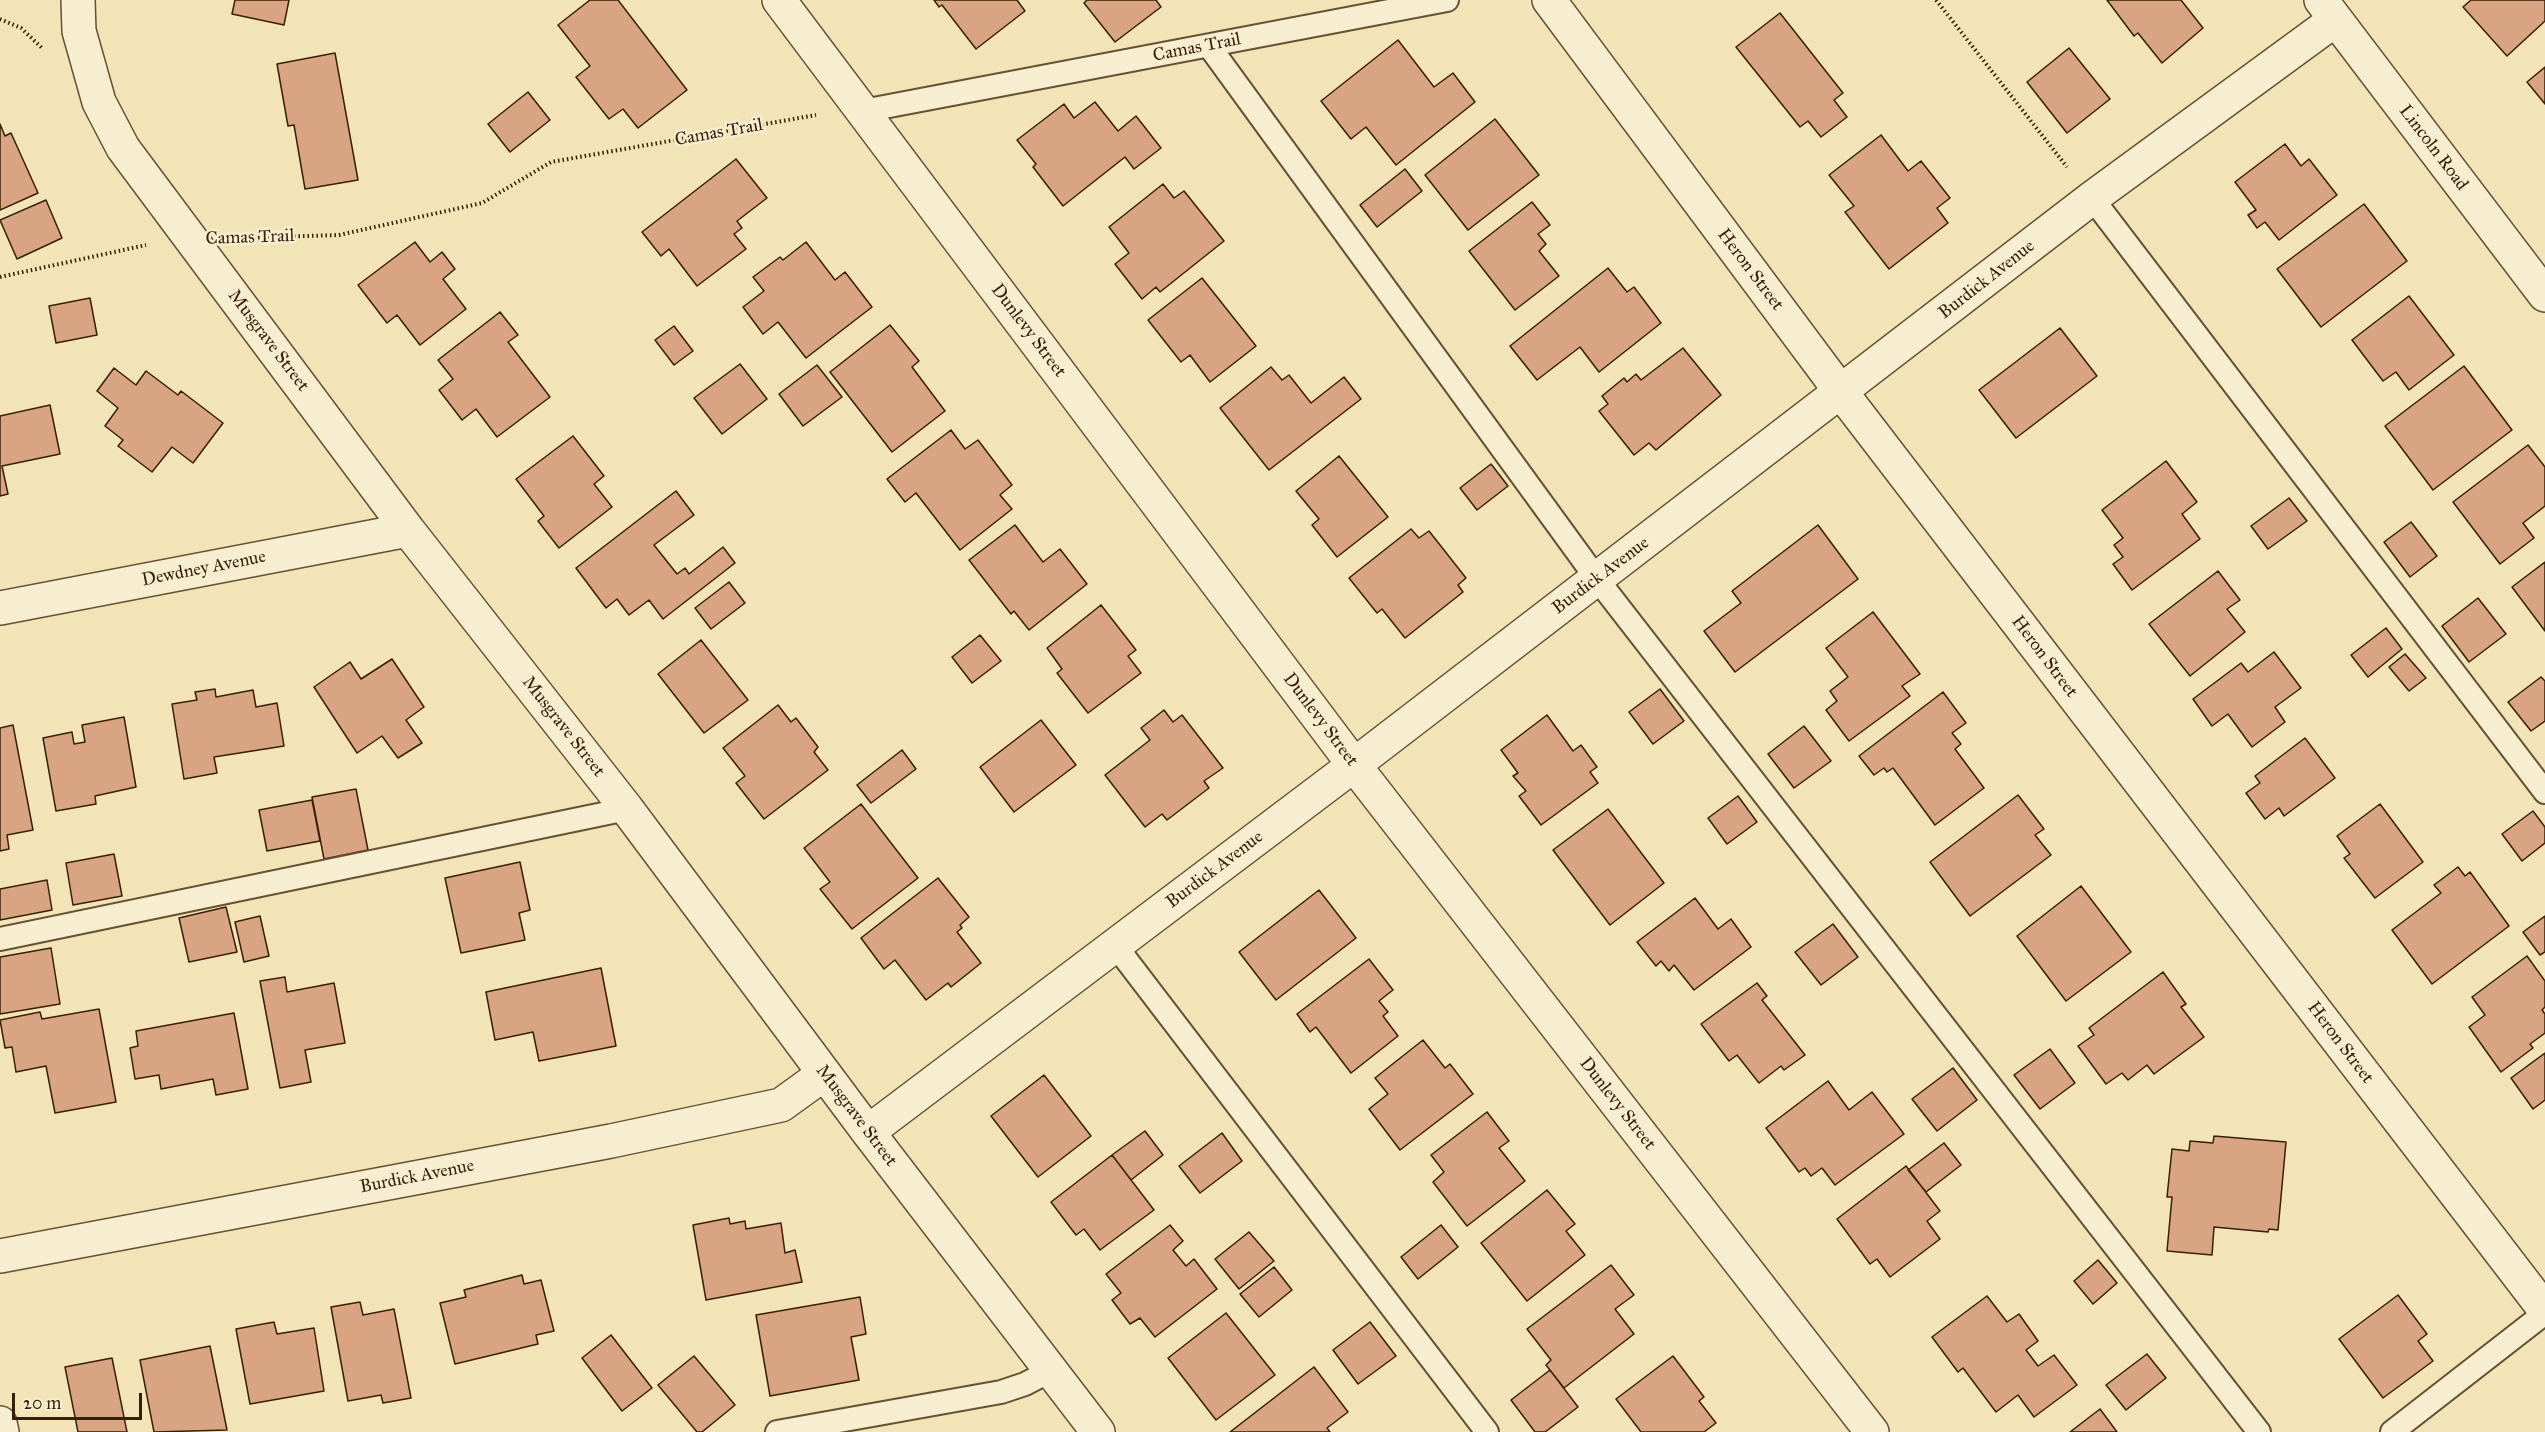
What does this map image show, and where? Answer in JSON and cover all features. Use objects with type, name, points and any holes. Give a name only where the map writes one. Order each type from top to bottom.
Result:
[{"type":"street","name":"Musgrave Street","points":[[78,0],[79,31],[99,102],[123,148],[408,530],[627,809],[824,1074],[1098,1432]]},
{"type":"street","name":"Dunlevy Street","points":[[779,0],[1354,765],[1872,1432]]},
{"type":"street","name":"Heron Street","points":[[1549,0],[1841,392],[2545,1311]]},
{"type":"street","name":"Burdick Avenue","points":[[868,1132],[1354,765],[1841,392],[2092,198],[2328,10]]},
{"type":"street","name":"Lincoln Road","points":[[2328,10],[2545,295]]},
{"type":"street","name":"Dewdney Avenue","points":[[0,608],[408,530]]},
{"type":"street","name":"Burdick Avenue","points":[[0,1256],[611,1141],[781,1105],[824,1074]]},
{"type":"street","points":[[0,1423],[2,1432]]},
{"type":"lane","name":"Camas Trail","points":[[863,111],[1447,0]]},
{"type":"lane","points":[[1209,46],[1597,579],[2259,1432]]},
{"type":"lane","points":[[2092,198],[2545,792]]},
{"type":"lane","points":[[0,939],[627,809]]},
{"type":"lane","points":[[1115,945],[1487,1432]]},
{"type":"lane","points":[[2392,1432],[2545,1311]]},
{"type":"lane","points":[[777,1432],[1000,1392],[1025,1384],[1050,1371]]},
{"type":"path","points":[[1936,0],[2092,198]]},
{"type":"path","name":"Camas Trail","points":[[0,277],[157,242],[339,235],[482,203],[551,162],[828,113],[863,111]]},
{"type":"building","points":[[235,0],[289,0],[284,25],[232,14]]},
{"type":"building","points":[[590,0],[618,0],[687,90],[638,128],[623,109],[609,119],[576,77],[590,66],[558,25]]},
{"type":"building","points":[[934,0],[1017,0],[1025,11],[976,49],[942,5],[939,7]]},
{"type":"building","points":[[1087,0],[1156,0],[1161,7],[1115,42],[1084,3]]},
{"type":"building","points":[[2107,0],[2181,0],[2203,28],[2162,63],[2138,33],[2134,36]]},
{"type":"building","points":[[2471,0],[2545,0],[2545,21],[2507,56],[2463,7]]},
{"type":"building","points":[[1780,13],[1843,93],[1834,100],[1847,117],[1821,137],[1808,121],[1800,127],[1736,47]]},
{"type":"building","points":[[1398,40],[1434,87],[1453,73],[1475,102],[1396,165],[1366,127],[1351,139],[1321,101]]},
{"type":"building","points":[[2069,48],[2110,99],[2067,133],[2027,82]]},
{"type":"building","points":[[335,53],[358,180],[305,189],[294,125],[288,126],[277,64]]},
{"type":"building","points":[[2545,67],[2545,104],[2527,82]]},
{"type":"building","points":[[528,92],[550,120],[510,152],[488,124]]},
{"type":"building","points":[[1095,102],[1118,131],[1136,116],[1161,148],[1134,169],[1125,157],[1063,206],[1033,167],[1036,164],[1017,140],[1064,104],[1074,118]]},
{"type":"building","points":[[1495,119],[1539,175],[1468,230],[1425,175]]},
{"type":"building","points":[[0,124],[5,136],[11,133],[38,193],[0,210]]},
{"type":"building","points":[[1881,135],[1908,171],[1921,161],[1950,198],[1937,208],[1948,223],[1889,269],[1845,212],[1854,206],[1829,175]]},
{"type":"building","points":[[2285,144],[2301,166],[2309,159],[2337,195],[2279,240],[2265,222],[2257,228],[2248,215],[2256,210],[2235,182]]},
{"type":"building","points":[[736,159],[767,198],[737,221],[742,228],[734,234],[746,249],[697,286],[669,249],[661,256],[642,232]]},
{"type":"building","points":[[1405,169],[1422,191],[1377,227],[1360,205]]},
{"type":"building","points":[[1163,184],[1174,198],[1184,191],[1224,241],[1160,292],[1156,287],[1142,299],[1115,264],[1129,253],[1109,227]]},
{"type":"building","points":[[46,200],[62,238],[17,259],[0,220]]},
{"type":"building","points":[[1532,202],[1550,225],[1538,234],[1546,244],[1539,251],[1559,276],[1515,310],[1469,251]]},
{"type":"building","points":[[2364,204],[2407,261],[2321,327],[2277,269]]},
{"type":"building","points":[[415,242],[430,262],[442,252],[455,269],[443,279],[466,309],[420,345],[397,315],[387,323],[358,285]]},
{"type":"building","points":[[806,242],[835,280],[845,272],[872,307],[806,358],[778,322],[763,334],[743,307],[764,291],[753,277],[780,257],[783,260]]},
{"type":"building","points":[[1608,268],[1627,292],[1634,287],[1661,323],[1599,372],[1580,347],[1537,380],[1510,346]]},
{"type":"building","points":[[1202,278],[1256,346],[1210,382],[1190,355],[1181,362],[1148,320]]},
{"type":"building","points":[[2409,296],[2454,355],[2409,390],[2396,372],[2383,381],[2352,340]]},
{"type":"building","points":[[90,298],[97,335],[56,343],[49,306]]},
{"type":"building","points":[[500,312],[518,335],[508,342],[550,397],[497,437],[476,409],[462,420],[439,390],[453,379],[438,360]]},
{"type":"building","points":[[890,325],[919,361],[912,367],[945,411],[892,452],[830,372]]},
{"type":"building","points":[[674,326],[693,351],[674,365],[655,340]]},
{"type":"building","points":[[2060,328],[2097,376],[2016,438],[1979,390]]},
{"type":"building","points":[[1683,348],[1721,395],[1656,450],[1649,443],[1634,455],[1599,411],[1608,404],[1602,396],[1624,378],[1627,382],[1636,374],[1641,380]]},
{"type":"building","points":[[740,364],[767,399],[722,434],[694,398]]},
{"type":"building","points":[[817,365],[842,397],[803,426],[779,394]]},
{"type":"building","points":[[2464,366],[2512,430],[2433,490],[2385,426]]},
{"type":"building","points":[[1271,367],[1282,380],[1289,375],[1311,403],[1344,377],[1361,399],[1269,470],[1220,408]]},
{"type":"building","points":[[114,368],[136,385],[146,371],[178,395],[181,391],[223,423],[193,463],[172,447],[152,472],[118,446],[123,440],[105,426],[118,408],[97,391]]},
{"type":"building","points":[[50,405],[60,454],[2,466],[8,494],[0,496],[0,416]]},
{"type":"building","points":[[951,430],[965,449],[978,440],[1012,485],[1000,495],[1012,509],[960,550],[916,493],[905,502],[887,479]]},
{"type":"building","points":[[573,436],[604,476],[594,484],[612,507],[559,548],[538,521],[544,516],[516,479]]},
{"type":"building","points":[[2528,445],[2545,467],[2545,506],[2523,523],[2534,538],[2500,564],[2453,502]]},
{"type":"building","points":[[1339,456],[1388,517],[1337,557],[1312,525],[1319,519],[1296,491]]},
{"type":"building","points":[[2166,461],[2197,502],[2182,514],[2200,539],[2132,590],[2113,564],[2123,557],[2114,545],[2123,538],[2102,510]]},
{"type":"building","points":[[1491,464],[1508,486],[1477,510],[1460,488]]},
{"type":"building","points":[[676,491],[694,515],[654,545],[677,574],[685,568],[689,574],[723,547],[735,563],[663,619],[649,600],[629,615],[617,599],[606,608],[576,568]]},
{"type":"building","points":[[2289,498],[2307,521],[2268,549],[2251,526]]},
{"type":"building","points":[[2411,522],[2437,556],[2410,577],[2384,542]]},
{"type":"building","points":[[1015,525],[1043,562],[1060,549],[1087,584],[1029,630],[1014,611],[1011,614],[969,560]]},
{"type":"building","points":[[1818,525],[1858,579],[1735,672],[1704,631],[1741,603],[1732,591]]},
{"type":"building","points":[[1411,529],[1419,538],[1429,531],[1466,578],[1458,585],[1463,592],[1405,638],[1382,609],[1377,613],[1349,578]]},
{"type":"building","points":[[2545,562],[2545,631],[2512,587]]},
{"type":"building","points":[[2218,571],[2240,600],[2227,609],[2245,632],[2190,676],[2149,624]]},
{"type":"building","points":[[729,582],[745,603],[711,629],[695,608]]},
{"type":"building","points":[[2478,598],[2506,634],[2469,662],[2442,626]]},
{"type":"building","points":[[1101,605],[1136,650],[1128,656],[1141,673],[1088,713],[1057,673],[1062,669],[1047,648]]},
{"type":"building","points":[[1873,612],[1920,674],[1902,686],[1910,696],[1849,741],[1826,710],[1837,701],[1830,691],[1848,677],[1826,648]]},
{"type":"building","points":[[2386,628],[2402,649],[2368,677],[2351,655]]},
{"type":"building","points":[[980,635],[1001,661],[972,683],[952,657]]},
{"type":"building","points":[[701,640],[748,700],[704,733],[658,674]]},
{"type":"building","points":[[2274,652],[2301,688],[2275,707],[2285,722],[2252,747],[2228,714],[2212,726],[2193,699],[2241,663],[2248,672]]},
{"type":"building","points":[[2405,654],[2426,678],[2409,691],[2389,667]]},
{"type":"building","points":[[392,659],[424,707],[406,720],[422,743],[398,758],[382,736],[357,753],[314,687],[350,662],[361,679]]},
{"type":"building","points":[[2541,677],[2545,681],[2545,721],[2531,731],[2508,702]]},
{"type":"building","points":[[215,689],[216,697],[253,690],[256,707],[277,703],[284,746],[214,757],[217,773],[184,779],[172,704],[197,700],[195,692]]},
{"type":"building","points":[[1660,689],[1684,721],[1653,744],[1629,712]]},
{"type":"building","points":[[1943,692],[1966,723],[1952,733],[1961,744],[1955,749],[1984,788],[1935,825],[1893,768],[1887,772],[1884,768],[1874,775],[1859,756]]},
{"type":"building","points":[[778,705],[791,722],[796,718],[818,747],[814,752],[828,770],[764,819],[736,783],[745,776],[723,748]]},
{"type":"building","points":[[1164,710],[1173,722],[1182,715],[1223,768],[1204,781],[1209,788],[1167,820],[1162,814],[1145,827],[1105,775],[1150,740],[1141,728]]},
{"type":"building","points":[[1547,715],[1573,751],[1581,745],[1597,767],[1590,772],[1598,783],[1541,825],[1519,796],[1526,791],[1513,776],[1518,773],[1501,750]]},
{"type":"building","points":[[124,717],[136,787],[95,796],[96,804],[56,811],[43,738],[72,732],[74,744],[85,742],[82,725]]},
{"type":"building","points":[[1041,720],[1076,765],[1014,812],[980,767]]},
{"type":"building","points":[[13,725],[33,830],[7,835],[9,849],[0,851],[0,728]]},
{"type":"building","points":[[1804,726],[1831,761],[1794,788],[1768,754]]},
{"type":"building","points":[[2305,738],[2335,778],[2284,816],[2279,808],[2265,819],[2246,793],[2260,783],[2255,776]]},
{"type":"building","points":[[902,750],[916,769],[871,803],[857,785]]},
{"type":"building","points":[[356,789],[368,850],[324,859],[312,797]]},
{"type":"building","points":[[2018,795],[2044,829],[2035,835],[2051,855],[1970,916],[1930,862]]},
{"type":"building","points":[[1738,796],[1757,822],[1727,844],[1708,818]]},
{"type":"building","points":[[312,800],[320,841],[267,851],[259,810]]},
{"type":"building","points":[[861,804],[918,878],[852,929],[820,889],[830,882],[804,848]]},
{"type":"building","points":[[2380,804],[2423,862],[2375,898],[2344,858],[2350,854],[2337,836]]},
{"type":"building","points":[[1608,809],[1664,883],[1610,925],[1553,850]]},
{"type":"building","points":[[2533,811],[2545,827],[2545,843],[2522,861],[2502,834]]},
{"type":"building","points":[[114,854],[122,896],[73,905],[66,863]]},
{"type":"building","points":[[520,862],[530,910],[519,913],[525,940],[461,953],[445,878]]},
{"type":"building","points":[[2458,867],[2465,876],[2470,872],[2509,926],[2432,984],[2392,930],[2441,893],[2434,885]]},
{"type":"building","points":[[938,878],[969,917],[960,925],[962,928],[957,932],[981,963],[951,987],[948,983],[926,1000],[895,960],[884,969],[861,938]]},
{"type":"building","points":[[47,880],[52,910],[0,920],[0,889]]},
{"type":"building","points":[[2081,886],[2131,952],[2066,1001],[2017,936]]},
{"type":"building","points":[[1319,890],[1356,938],[1276,1000],[1239,952]]},
{"type":"building","points":[[1695,898],[1718,929],[1731,919],[1751,947],[1694,990],[1674,965],[1669,971],[1661,961],[1656,966],[1637,942]]},
{"type":"building","points":[[226,907],[237,952],[189,962],[179,918]]},
{"type":"building","points":[[260,916],[269,956],[244,962],[235,922]]},
{"type":"building","points":[[2545,916],[2545,952],[2540,955],[2523,932]]},
{"type":"building","points":[[1833,924],[1858,957],[1821,985],[1795,952]]},
{"type":"building","points":[[51,948],[60,1004],[0,1014],[0,957]]},
{"type":"building","points":[[2527,956],[2545,981],[2545,1007],[2542,1010],[2545,1014],[2545,1033],[2530,1044],[2533,1048],[2501,1072],[2469,1027],[2485,1015],[2472,997]]},
{"type":"building","points":[[1369,959],[1393,990],[1379,1001],[1388,1012],[1383,1016],[1398,1036],[1351,1073],[1316,1027],[1310,1032],[1297,1014]]},
{"type":"building","points":[[601,968],[616,1046],[539,1061],[533,1032],[495,1040],[486,992]]},
{"type":"building","points":[[2163,972],[2186,1004],[2181,1007],[2204,1037],[2154,1074],[2147,1065],[2128,1080],[2122,1073],[2106,1084],[2078,1046],[2094,1035],[2089,1028]]},
{"type":"building","points":[[285,977],[287,992],[334,983],[345,1043],[305,1050],[311,1082],[280,1088],[260,981]]},
{"type":"building","points":[[1757,983],[1767,996],[1762,1000],[1805,1055],[1784,1070],[1781,1066],[1759,1083],[1737,1055],[1729,1061],[1701,1024]]},
{"type":"building","points":[[99,1009],[116,1102],[55,1113],[46,1066],[16,1072],[12,1047],[5,1048],[0,1020],[40,1012],[42,1019]]},
{"type":"building","points":[[234,1013],[248,1089],[216,1095],[213,1079],[161,1089],[159,1075],[135,1079],[130,1048],[138,1046],[136,1031]]},
{"type":"building","points":[[1423,1040],[1445,1068],[1450,1064],[1473,1094],[1400,1150],[1369,1109],[1388,1094],[1375,1078]]},
{"type":"building","points":[[2050,1049],[2075,1083],[2040,1109],[2014,1075]]},
{"type":"building","points":[[2545,1053],[2545,1100],[2533,1109],[2511,1078]]},
{"type":"building","points":[[1953,1068],[1977,1100],[1937,1131],[1912,1099]]},
{"type":"building","points":[[1044,1075],[1091,1136],[1038,1177],[991,1116]]},
{"type":"building","points":[[1828,1081],[1849,1110],[1872,1092],[1904,1134],[1835,1185],[1822,1168],[1811,1176],[1805,1168],[1799,1172],[1766,1128]]},
{"type":"building","points":[[1487,1112],[1509,1141],[1499,1148],[1525,1181],[1467,1226],[1433,1182],[1444,1172],[1431,1155]]},
{"type":"building","points":[[1145,1131],[1163,1155],[1131,1180],[1112,1155]]},
{"type":"building","points":[[1222,1133],[1242,1161],[1200,1193],[1179,1166]]},
{"type":"building","points":[[2214,1136],[2286,1142],[2278,1230],[2269,1229],[2268,1232],[2214,1227],[2212,1255],[2167,1251],[2172,1197],[2167,1197],[2172,1149],[2189,1151],[2190,1141],[2213,1143]]},
{"type":"building","points":[[1944,1143],[1961,1165],[1926,1192],[1908,1170]]},
{"type":"building","points":[[1112,1155],[1154,1210],[1100,1250],[1084,1229],[1076,1235],[1051,1202]]},
{"type":"building","points":[[1906,1166],[1940,1211],[1927,1221],[1940,1239],[1890,1277],[1877,1259],[1870,1264],[1837,1219]]},
{"type":"building","points":[[1547,1190],[1575,1224],[1566,1231],[1585,1255],[1527,1301],[1481,1243]]},
{"type":"building","points":[[729,1218],[730,1224],[745,1221],[746,1229],[781,1223],[785,1253],[795,1250],[802,1282],[706,1300],[693,1225]]},
{"type":"building","points":[[1170,1225],[1183,1241],[1173,1250],[1186,1266],[1194,1259],[1217,1289],[1155,1337],[1140,1318],[1130,1324],[1112,1300],[1121,1293],[1106,1274]]},
{"type":"building","points":[[1441,1225],[1458,1247],[1418,1279],[1401,1257]]},
{"type":"building","points":[[1249,1232],[1274,1261],[1239,1289],[1215,1259]]},
{"type":"building","points":[[2098,1260],[2117,1283],[2093,1304],[2074,1281]]},
{"type":"building","points":[[1611,1265],[1634,1295],[1615,1309],[1634,1334],[1564,1388],[1546,1365],[1551,1360],[1527,1329]]},
{"type":"building","points":[[1274,1267],[1292,1290],[1259,1317],[1240,1294]]},
{"type":"building","points":[[522,1275],[524,1284],[541,1280],[554,1331],[536,1335],[538,1344],[455,1364],[440,1303],[466,1297],[464,1290]]},
{"type":"building","points":[[2398,1295],[2427,1334],[2418,1341],[2433,1361],[2383,1398],[2339,1339]]},
{"type":"building","points":[[1987,1296],[2007,1322],[2019,1314],[2038,1341],[2026,1350],[2038,1366],[2054,1355],[2077,1385],[2034,1417],[2018,1395],[1996,1412],[1963,1368],[1958,1372],[1932,1337]]},
{"type":"building","points":[[860,1297],[866,1334],[851,1337],[859,1380],[770,1396],[756,1315]]},
{"type":"building","points":[[360,1302],[363,1315],[394,1309],[411,1398],[383,1403],[381,1395],[348,1401],[331,1307]]},
{"type":"building","points":[[1226,1313],[1275,1375],[1216,1420],[1168,1358]]},
{"type":"building","points":[[274,1322],[277,1334],[314,1328],[324,1391],[250,1404],[236,1329]]},
{"type":"building","points":[[1370,1322],[1396,1356],[1358,1384],[1333,1350]]},
{"type":"building","points":[[611,1335],[652,1388],[622,1411],[582,1358]]},
{"type":"building","points":[[210,1346],[227,1430],[154,1432],[140,1360]]},
{"type":"building","points":[[2147,1354],[2166,1378],[2126,1410],[2106,1385]]},
{"type":"building","points":[[694,1356],[735,1405],[702,1432],[697,1432],[658,1385]]},
{"type":"building","points":[[1673,1356],[1704,1397],[1699,1401],[1716,1423],[1704,1432],[1641,1432],[1616,1399]]},
{"type":"building","points":[[112,1358],[127,1432],[78,1432],[65,1367]]},
{"type":"building","points":[[1314,1367],[1348,1412],[1327,1428],[1330,1432],[1230,1432]]},
{"type":"building","points":[[1550,1370],[1578,1407],[1545,1432],[1535,1432],[1511,1400]]},
{"type":"building","points":[[2100,1409],[2117,1432],[2070,1432]]}]
